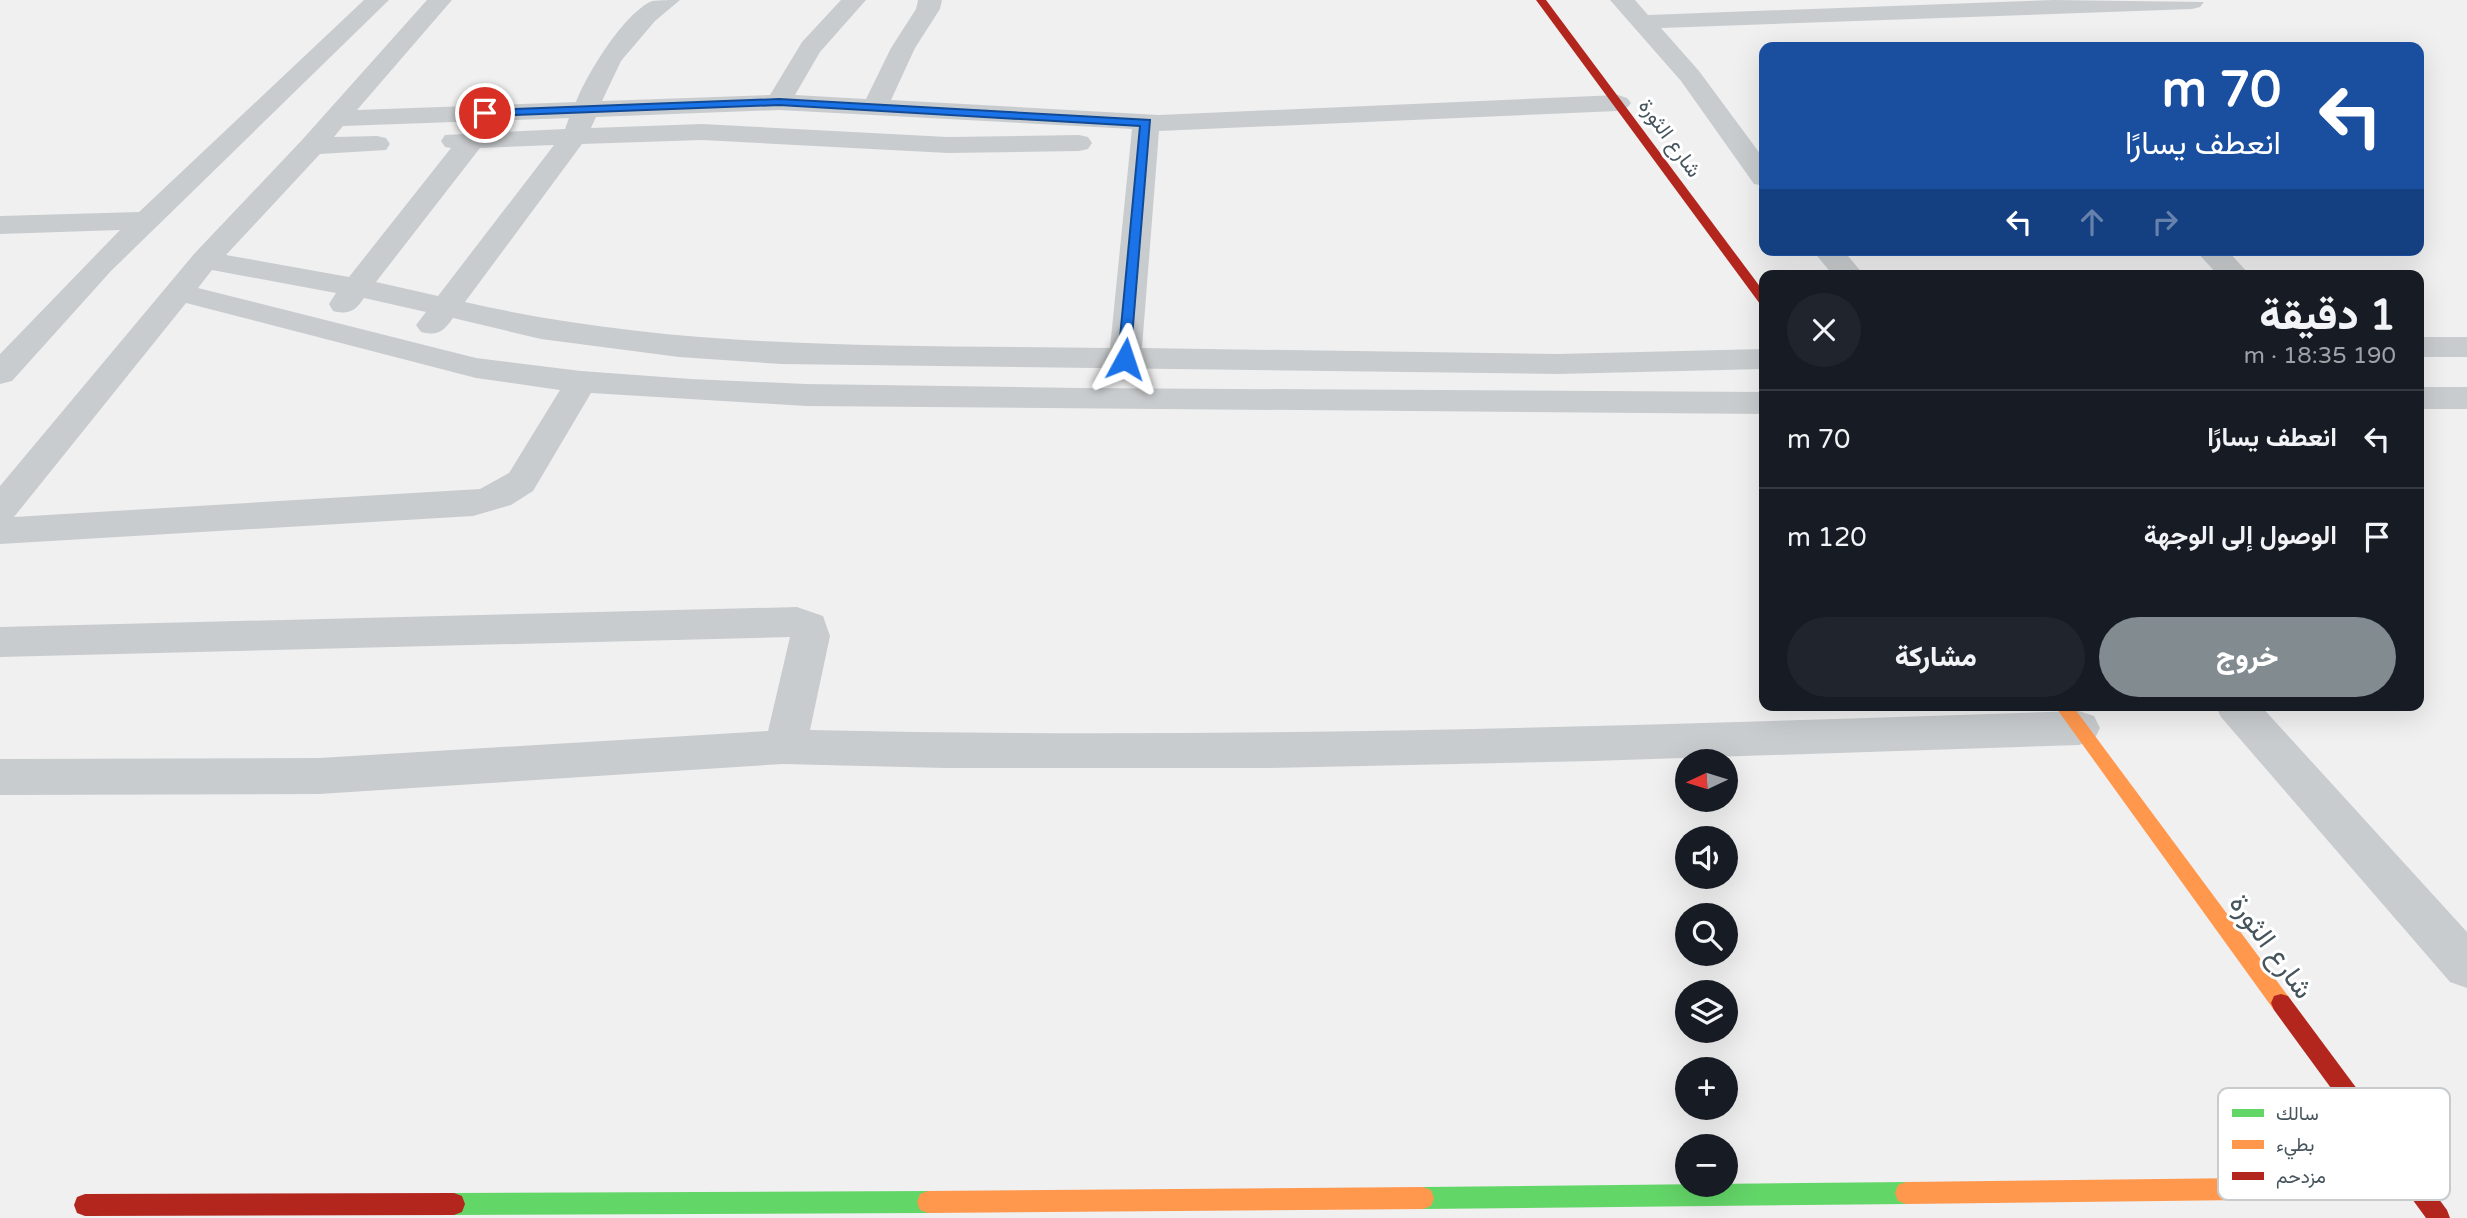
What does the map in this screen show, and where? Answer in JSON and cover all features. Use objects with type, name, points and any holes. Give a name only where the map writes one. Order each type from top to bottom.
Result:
[{"type":"street","points":[[0,374],[83,284],[147,220],[377,0]]},
{"type":"street","points":[[0,510],[205,260],[312,146],[440,0]]},
{"type":"street","points":[[411,352],[575,136],[595,86],[610,58],[647,16],[668,0]]},
{"type":"street","points":[[779,102],[790,76],[813,41],[854,0]]},
{"type":"street","points":[[875,106],[903,48],[928,9],[930,0]]},
{"type":"street","name":"شارع الثورة","points":[[1541,0],[1759,295]]},
{"type":"street","points":[[1622,0],[1690,76],[1759,171]]},
{"type":"street","points":[[1642,22],[2192,2]]},
{"type":"street","points":[[334,119],[779,102],[875,106],[1145,133]]},
{"type":"street","points":[[312,146],[702,132],[948,145],[1618,103]]},
{"type":"street","points":[[1125,359],[1145,133]]},
{"type":"street","points":[[322,330],[472,140]]},
{"type":"street","points":[[0,225],[147,220]]},
{"type":"street","points":[[1832,256],[1844,270]]},
{"type":"street","points":[[2216,256],[2230,270]]},
{"type":"street","points":[[205,260],[357,288],[541,329],[679,347],[781,354],[1557,364],[1759,359]]},
{"type":"street","points":[[179,292],[477,368],[581,382],[806,395],[1759,403]]},
{"type":"street","points":[[2424,347],[2467,347]]},
{"type":"street","points":[[0,531],[473,503],[494,499],[507,494],[521,482],[581,382]]},
{"type":"street","points":[[2424,398],[2467,398]]},
{"type":"street","points":[[0,642],[797,622],[809,627],[810,636],[791,725],[783,747]]},
{"type":"street","points":[[2240,711],[2467,965]]},
{"type":"street","points":[[0,777],[319,776],[783,747],[1061,753],[1431,749],[2070,717]]},
{"type":"street","name":"شارع الثورة","points":[[2070,717],[2344,1088]]},
{"type":"street","points":[[85,1205],[1129,1201],[2218,1189]]},
{"type":"street","name":"شارع الثورة","points":[[2427,1200],[2440,1218]]},
{"type":"traffic: fast","points":[[1423,1198],[1906,1193]]},
{"type":"traffic: fast","points":[[454,1204],[928,1202]]},
{"type":"traffic: slow","points":[[2066,711],[2281,1003]]},
{"type":"traffic: slow","points":[[1906,1193],[2218,1189]]},
{"type":"traffic: slow","points":[[928,1202],[1423,1198]]},
{"type":"traffic: jam","points":[[1541,0],[1759,294]]},
{"type":"traffic: jam","points":[[2281,1003],[2343,1088]]},
{"type":"traffic: jam","points":[[2426,1200],[2439,1218]]},
{"type":"traffic: jam","points":[[85,1205],[454,1204]]},
{"type":"route","points":[[485,113],[779,102],[1146,123],[1125,359]]}]
